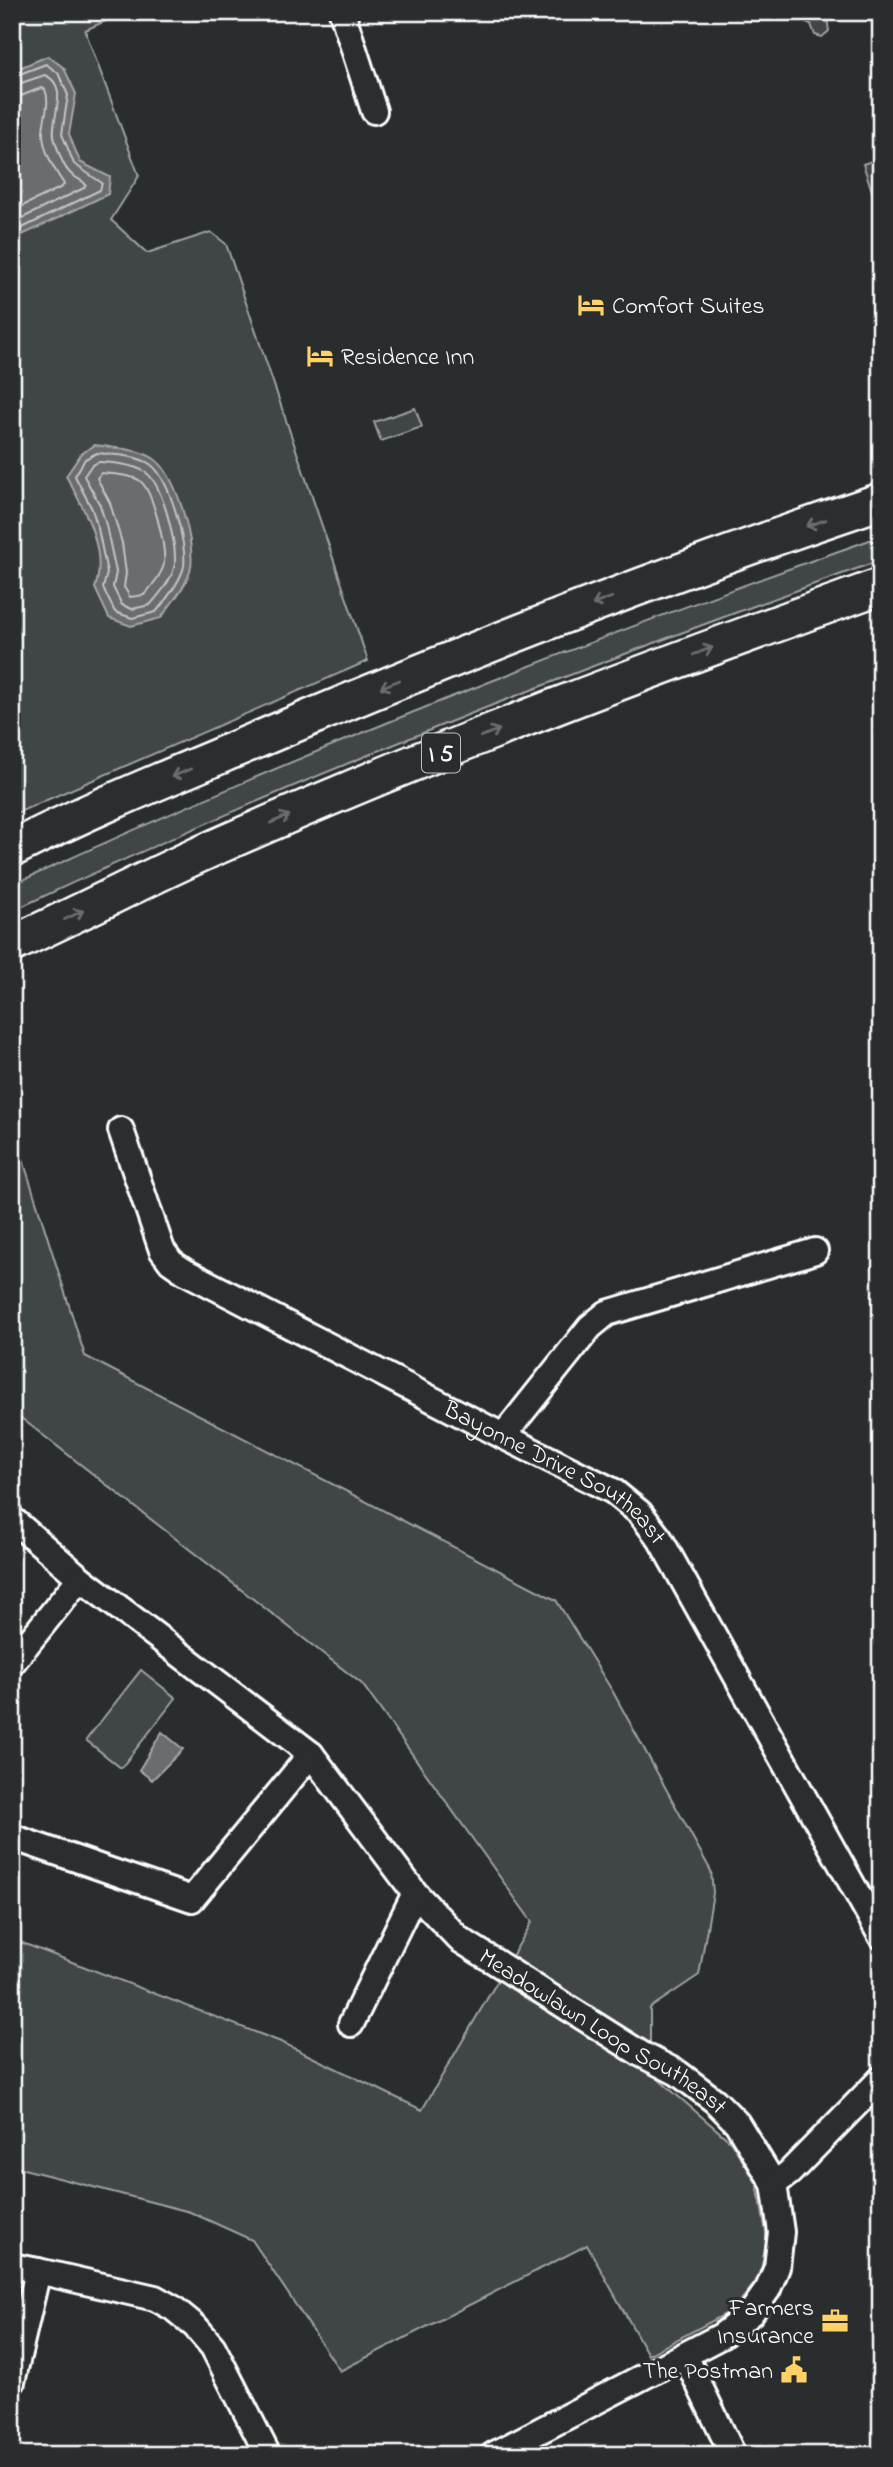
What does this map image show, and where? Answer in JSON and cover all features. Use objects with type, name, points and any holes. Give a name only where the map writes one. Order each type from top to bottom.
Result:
[{"type":"highway","points":[[21,843],[394,682],[715,558],[881,501]]},
{"type":"highway","name":"I 5","points":[[12,944],[225,843],[318,803],[692,655],[881,586]]},
{"type":"street","points":[[342,12],[374,111]]},
{"type":"street","name":"Bayonne Drive Southeast","points":[[121,1130],[162,1250],[171,1262],[613,1491],[640,1513],[660,1539],[881,1936]]},
{"type":"street","points":[[503,1436],[590,1327],[607,1313],[815,1251]]},
{"type":"street","name":"Meadowlawn Loop Southeast","points":[[12,1519],[80,1578],[311,1754],[415,1893],[459,1940],[641,2054],[678,2073],[715,2101],[737,2123],[774,2184]]},
{"type":"street","points":[[12,1663],[80,1578]]},
{"type":"street","points":[[12,1837],[192,1899],[311,1754]]},
{"type":"street","points":[[351,2024],[415,1893]]},
{"type":"street","points":[[493,2455],[685,2356],[739,2324],[758,2306],[777,2267],[781,2232],[774,2184],[789,2173],[881,2079]]},
{"type":"street","points":[[12,2266],[155,2298],[180,2313],[213,2347],[268,2455]]},
{"type":"street","points":[[12,2382],[38,2271]]},
{"type":"street","points":[[685,2356],[733,2455]]},
{"type":"shaded area","points":[[12,12],[126,12],[85,30],[139,176],[111,220],[147,253],[211,232],[226,244],[368,661],[12,815]]},
{"type":"shaded area","points":[[802,12],[843,12],[827,18],[829,31],[822,37],[815,35],[811,24],[805,22]]},
{"type":"shaded area","points":[[872,161],[878,175],[881,174],[881,201],[873,194],[863,164]]},
{"type":"shaded area","points":[[415,408],[422,427],[381,441],[374,422]]},
{"type":"shaded area","points":[[881,536],[881,560],[661,640],[442,725],[226,815],[12,911],[12,885],[226,790],[442,700]]},
{"type":"shaded area","points":[[12,1125],[85,1356],[556,1600],[613,1692],[711,1871],[713,1893],[699,1975],[650,2008],[650,2072],[731,2142],[757,2184],[767,2237],[760,2277],[733,2310],[648,2355],[587,2245],[340,2371],[252,2240],[190,2212],[12,2166],[12,1939],[281,2042],[422,2110],[532,1922],[362,1684],[21,1418],[12,1424]]},
{"type":"shaded area","points":[[141,1670],[176,1698],[121,1768],[86,1740]]},
{"type":"water","points":[[48,56],[64,68],[76,94],[69,134],[80,162],[110,177],[108,194],[12,240],[12,71]]},
{"type":"water","points":[[95,445],[132,450],[153,458],[169,477],[176,492],[187,525],[191,567],[183,587],[161,618],[131,626],[109,618],[95,588],[98,574],[96,545],[87,516],[66,476],[81,454]]},
{"type":"water","points":[[162,1732],[183,1749],[152,1780],[139,1770]]},
{"type":"place","name":"Comfort Suites","points":[[591,305]]},
{"type":"place","name":"Residence Inn","points":[[320,356]]},
{"type":"place","name":"Farmers Insurance","points":[[835,2321]]},
{"type":"place","name":"The Postman","points":[[794,2370]]}]
